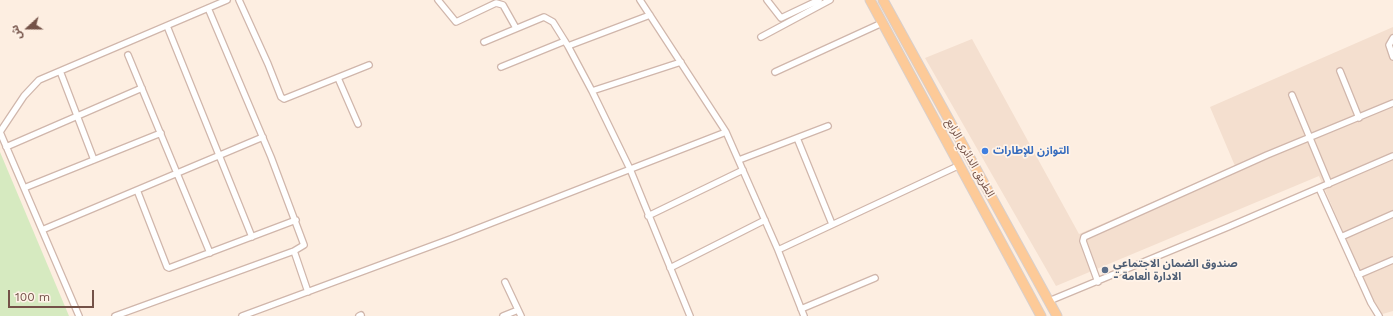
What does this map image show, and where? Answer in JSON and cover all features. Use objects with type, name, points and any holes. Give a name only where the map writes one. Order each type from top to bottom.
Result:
[{"type":"main road","name":"الطريق الدائري الرابع","points":[[870,0],[942,131],[1040,316]]},
{"type":"main road","name":"الطريق الدائري الرابع","points":[[883,0],[1057,316]]},
{"type":"main road","points":[[942,131],[946,126],[953,127]]},
{"type":"street","points":[[78,316],[0,132],[32,86],[39,80],[227,0]]},
{"type":"street","points":[[238,0],[268,64],[281,97],[286,99],[369,65]]},
{"type":"street","points":[[438,0],[456,22],[496,3],[500,3],[503,5],[516,28]]},
{"type":"street","points":[[640,0],[726,132],[778,250],[804,316]]},
{"type":"street","points":[[767,0],[781,18],[819,0]]},
{"type":"street","points":[[762,37],[830,0]]},
{"type":"street","points":[[115,316],[294,251],[302,247],[304,242],[263,137],[208,8]]},
{"type":"street","points":[[501,67],[650,14]]},
{"type":"street","points":[[484,42],[544,17],[553,22],[567,43],[630,169],[690,316]]},
{"type":"street","points":[[774,72],[882,23]]},
{"type":"street","points":[[167,26],[252,237]]},
{"type":"street","points":[[1393,38],[1389,45],[1393,57]]},
{"type":"street","points":[[128,55],[210,253]]},
{"type":"street","points":[[592,91],[681,62]]},
{"type":"street","points":[[60,71],[94,160]]},
{"type":"street","points":[[1340,71],[1359,118]]},
{"type":"street","points":[[338,78],[358,124]]},
{"type":"street","points":[[6,147],[142,88]]},
{"type":"street","points":[[1292,95],[1329,184]]},
{"type":"street","points":[[1098,282],[1083,241],[1084,237],[1309,138],[1393,103]]},
{"type":"street","points":[[739,160],[828,126]]},
{"type":"street","points":[[242,316],[726,132]]},
{"type":"street","points":[[24,188],[160,133]]},
{"type":"street","points":[[42,230],[263,137]]},
{"type":"street","points":[[797,138],[832,224]]},
{"type":"street","points":[[1050,301],[1393,156]]},
{"type":"street","points":[[778,250],[960,165]]},
{"type":"street","points":[[648,216],[743,170]]},
{"type":"street","points":[[1319,188],[1358,275],[1379,316]]},
{"type":"street","points":[[137,190],[168,268],[296,220]]},
{"type":"street","points":[[1341,237],[1393,214]]},
{"type":"street","points":[[670,268],[765,220]]},
{"type":"street","points":[[294,251],[308,292]]},
{"type":"street","points":[[1358,275],[1393,260]]},
{"type":"street","points":[[802,309],[875,278]]},
{"type":"street","points":[[505,282],[521,316]]},
{"type":"street","points":[[503,316],[518,310]]},
{"type":"shaded area","points":[[1393,27],[1393,311],[1379,315],[1319,176],[1056,286],[925,58],[972,39],[1079,234],[1235,166],[1210,107]]},
{"type":"green space","points":[[0,152],[69,316],[0,316]]},
{"type":"place","name":"التوازن للإطارات","points":[[985,151]]},
{"type":"place","name":"صندوق الضمان الاجتماعي - الادارة العامة","points":[[1105,270]]}]
